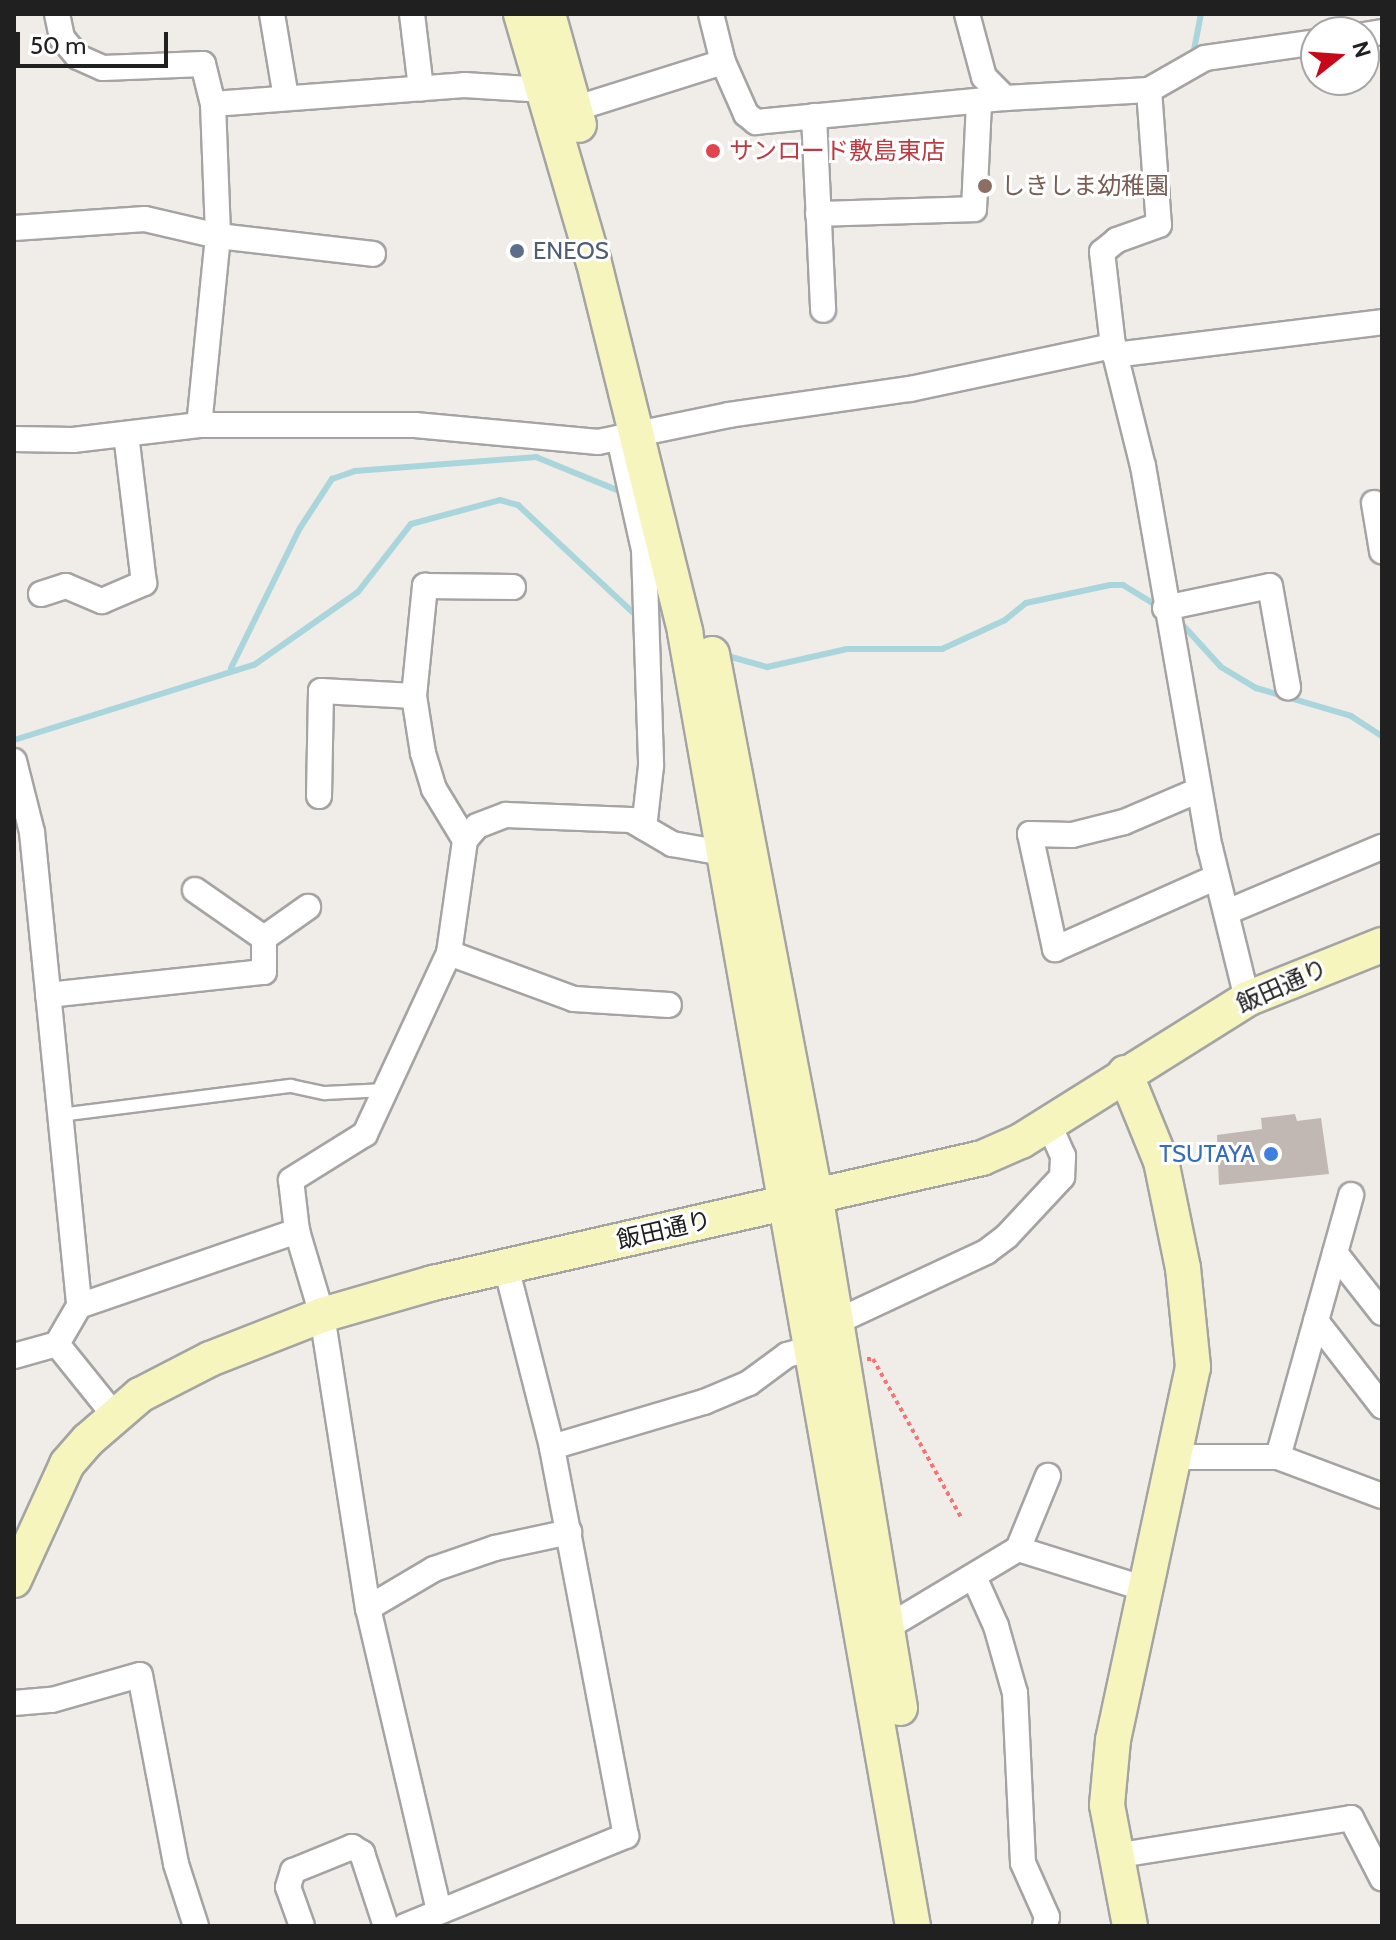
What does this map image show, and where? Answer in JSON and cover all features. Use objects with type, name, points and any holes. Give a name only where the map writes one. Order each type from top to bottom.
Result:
[{"type":"street","points":[[57,14],[62,38],[78,57],[103,68],[203,64],[213,104],[218,236],[199,425]]},
{"type":"street","points":[[272,14],[286,98]]},
{"type":"street","points":[[412,14],[421,88]]},
{"type":"street","points":[[521,14],[545,90],[639,434],[707,624],[826,1353],[913,1926]]},
{"type":"street","points":[[548,14],[574,109],[639,434],[685,632],[723,853],[800,1198],[836,1322],[826,1353],[886,1628],[936,1926]]},
{"type":"street","points":[[711,14],[723,62],[746,114],[756,122],[1005,98],[1149,90],[1205,58],[1300,44]]},
{"type":"street","points":[[967,14],[984,77],[1005,98]]},
{"type":"street","points":[[574,109],[723,62]]},
{"type":"street","points":[[213,104],[421,88],[545,90]]},
{"type":"street","points":[[1149,90],[1162,211],[1159,225],[1117,240],[1102,252],[1114,351],[1143,466],[1165,608],[1199,790],[1247,999]]},
{"type":"street","points":[[818,214],[974,209],[979,101]]},
{"type":"street","points":[[814,116],[823,310]]},
{"type":"street","points":[[14,228],[145,219],[218,236],[373,254]]},
{"type":"street","points":[[14,439],[126,434],[199,425],[415,425],[598,442],[1114,351],[1382,322]]},
{"type":"street","points":[[41,594],[66,586],[102,601],[144,583],[126,434]]},
{"type":"street","points":[[639,434],[651,766],[644,828]]},
{"type":"street","points":[[1374,503],[1382,551]]},
{"type":"street","points":[[439,1911],[368,1608],[322,1315],[297,1231],[291,1180],[365,1134],[449,953],[465,840],[434,789],[414,696],[425,586],[513,587]]},
{"type":"street","points":[[1165,608],[1270,586],[1288,687]]},
{"type":"street","points":[[319,796],[321,691],[414,696]]},
{"type":"street","points":[[14,761],[25,863],[48,995],[79,1306],[57,1344],[14,1356]]},
{"type":"street","points":[[1199,790],[1111,825],[1072,835],[1030,834],[1055,949],[1217,877]]},
{"type":"street","points":[[465,840],[492,817],[506,815],[631,820],[672,844],[723,853]]},
{"type":"street","points":[[1227,912],[1382,847]]},
{"type":"street","points":[[195,890],[264,938]]},
{"type":"street","points":[[264,938],[308,907]]},
{"type":"street","points":[[48,995],[264,972],[264,938]]},
{"type":"street","name":"飯田通り","points":[[14,1580],[67,1464],[114,1415],[171,1377],[322,1315],[506,1266],[982,1158],[1048,1123],[1247,999],[1382,945]]},
{"type":"street","points":[[449,953],[574,999],[669,1005]]},
{"type":"street","points":[[1125,1073],[1161,1161],[1190,1314],[1193,1367],[1113,1740],[1107,1805],[1114,1856],[1130,1926]]},
{"type":"street","points":[[836,1322],[986,1252],[1007,1236],[1062,1177],[1063,1156],[1048,1123]]},
{"type":"street","points":[[1278,1457],[1351,1195]]},
{"type":"street","points":[[79,1306],[297,1231]]},
{"type":"street","points":[[1335,1253],[1382,1313]]},
{"type":"street","points":[[405,1926],[626,1836],[552,1447],[506,1266]]},
{"type":"street","points":[[1316,1321],[1382,1406]]},
{"type":"street","points":[[57,1344],[114,1415]]},
{"type":"street","points":[[552,1447],[704,1402],[749,1383],[787,1355],[826,1353]]},
{"type":"street","points":[[1174,1457],[1278,1457],[1382,1496]]},
{"type":"street","points":[[886,1628],[1018,1549],[1048,1476]]},
{"type":"street","points":[[368,1608],[434,1569],[495,1548],[569,1532]]},
{"type":"street","points":[[1018,1549],[1146,1589]]},
{"type":"street","points":[[974,1577],[996,1626],[1015,1693],[1023,1863],[1047,1917],[1045,1926]]},
{"type":"street","points":[[14,1703],[52,1700],[140,1675],[176,1864],[196,1926]]},
{"type":"street","points":[[1114,1856],[1351,1818],[1380,1869]]},
{"type":"street","points":[[302,1926],[288,1887],[293,1871],[352,1847],[362,1853],[386,1926]]},
{"type":"lane","points":[[60,1115],[291,1086],[325,1093],[386,1090]]},
{"type":"path","points":[[826,1353],[873,1359],[961,1517]]},
{"type":"building","points":[[1295,1114],[1297,1121],[1321,1118],[1329,1174],[1219,1185],[1217,1135],[1262,1129],[1261,1118]]},
{"type":"waterway","points":[[1193,55],[1201,14]]},
{"type":"waterway","points":[[231,668],[300,528],[332,479],[355,471],[536,457],[624,493]]},
{"type":"waterway","points":[[14,740],[254,665],[358,592],[411,524],[500,500],[518,505],[640,619]]},
{"type":"waterway","points":[[724,655],[767,667],[847,649],[942,649],[1005,620],[1026,603],[1110,585],[1123,585],[1159,607]]},
{"type":"waterway","points":[[1181,623],[1221,667],[1256,688],[1351,716],[1382,736]]},
{"type":"place","name":"サンロード敷島東店","points":[[713,151]]},
{"type":"place","name":"しきしま幼稚園","points":[[985,186]]},
{"type":"place","name":"ENEOS","points":[[517,251]]},
{"type":"place","name":"TSUTAYA","points":[[1271,1154]]}]
